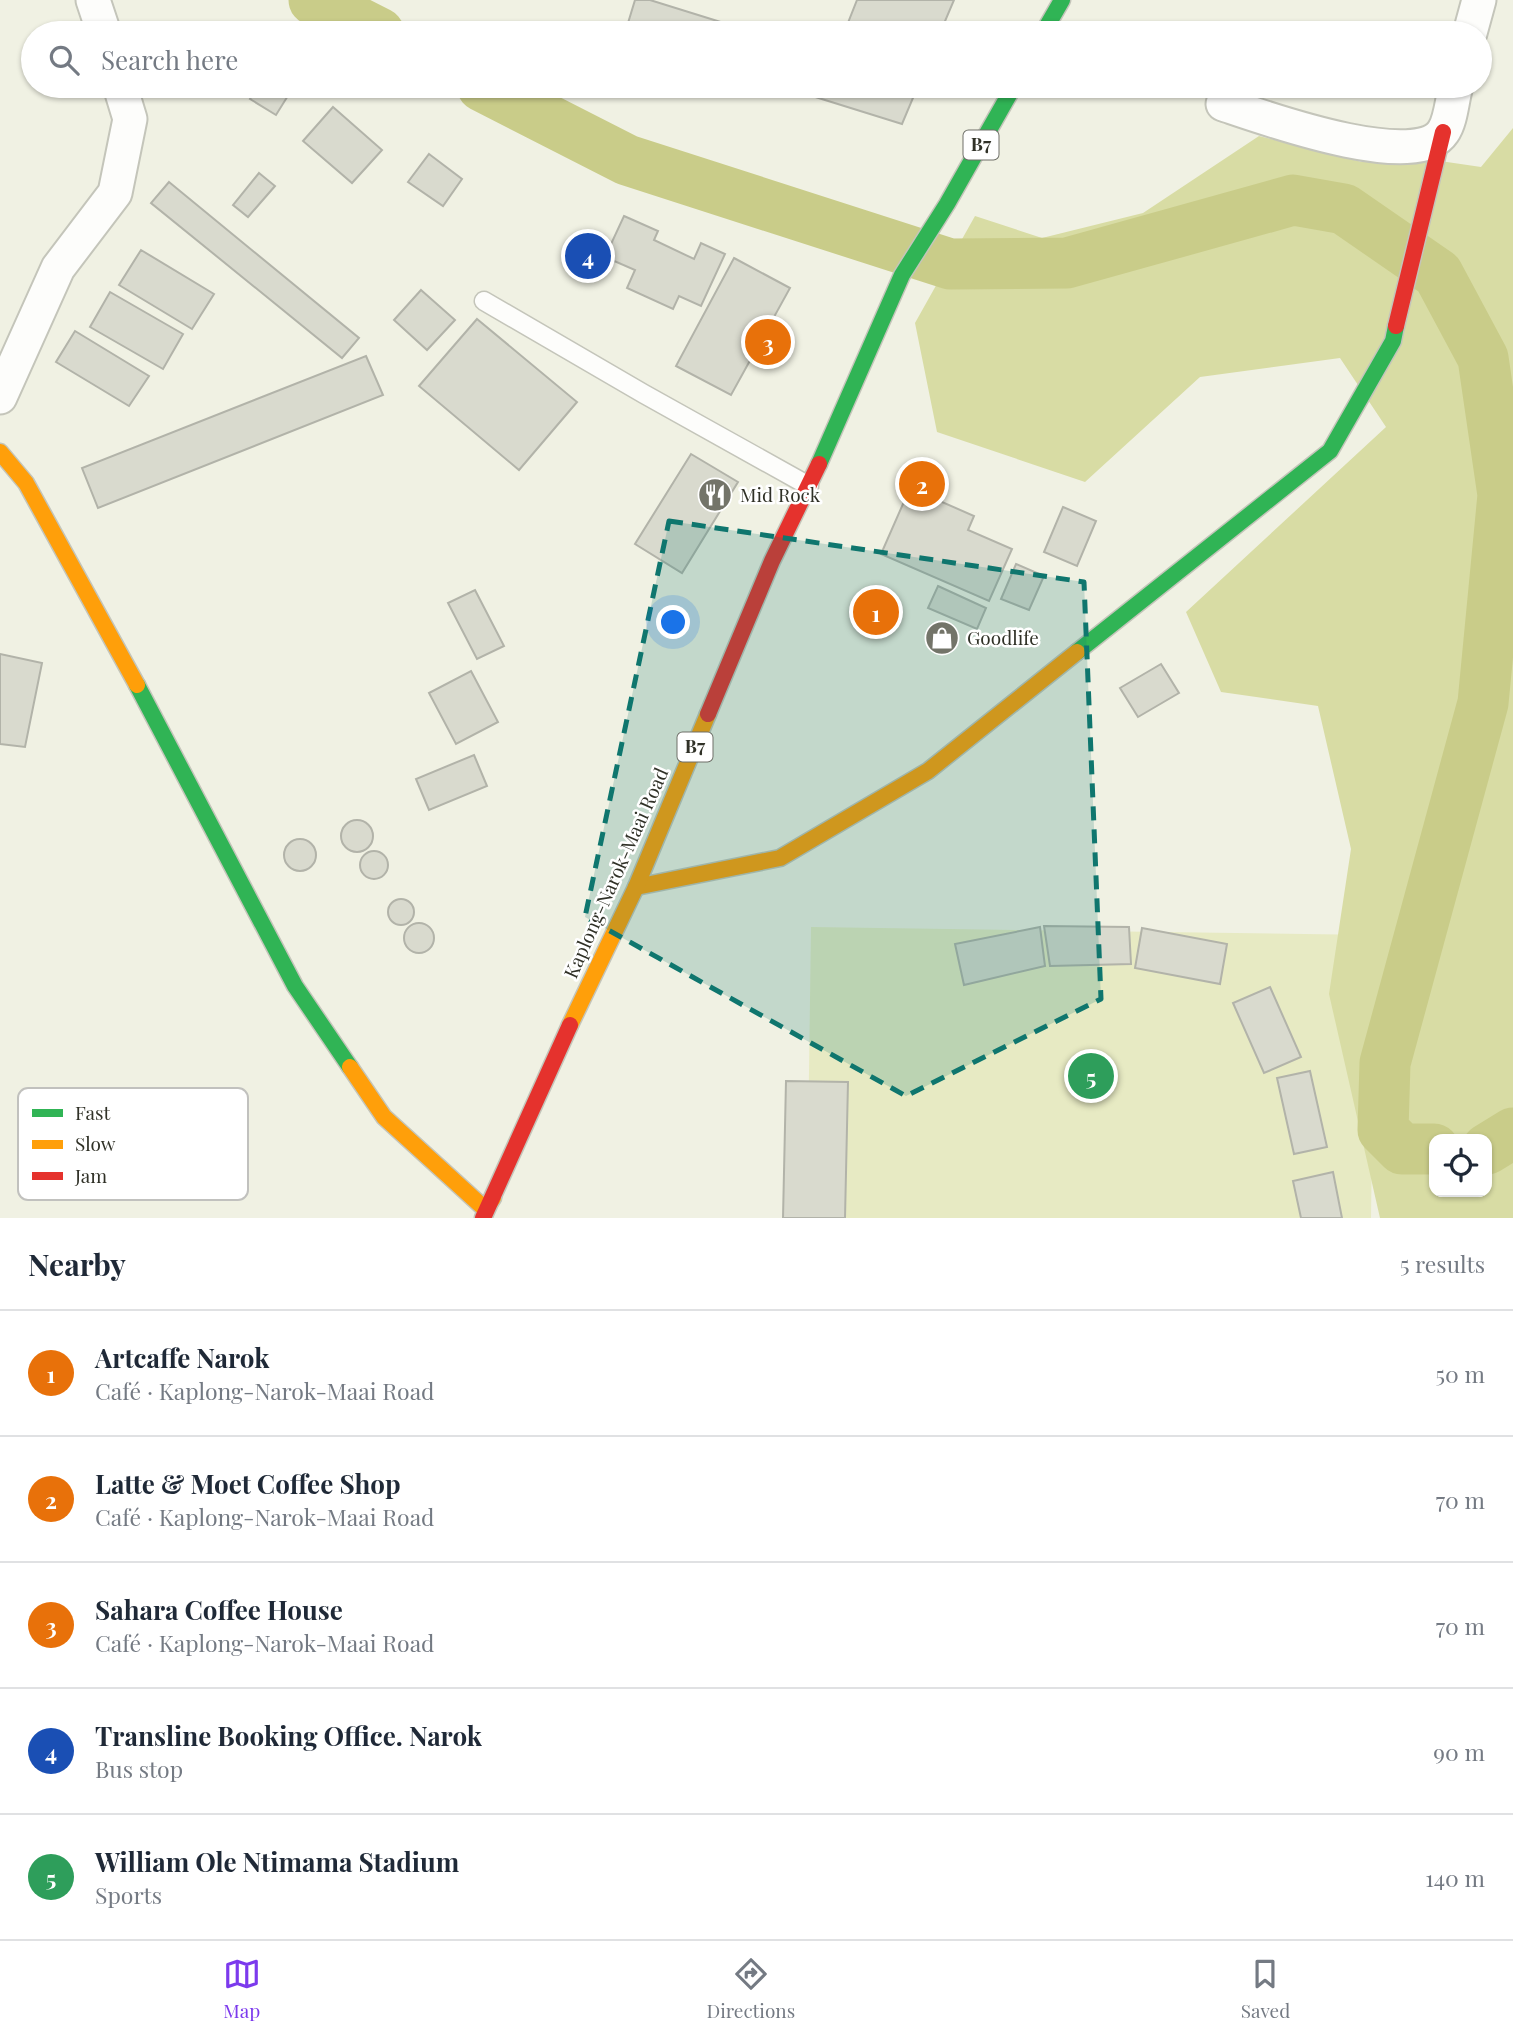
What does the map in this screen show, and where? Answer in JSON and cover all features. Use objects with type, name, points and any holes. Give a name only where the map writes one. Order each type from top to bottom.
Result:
[{"type":"main road","points":[[1050,21],[1062,0]]},
{"type":"main road","name":"Kaplong-Narok-Maai Road","points":[[483,1218],[534,1099],[636,887],[772,561],[843,416],[902,275],[947,204],[1007,98]]},
{"type":"main road","points":[[636,887],[780,858],[928,771],[1330,451],[1393,341],[1443,132]]},
{"type":"main road","points":[[0,452],[26,483],[94,604],[295,986],[384,1117],[485,1209],[493,1198]]},
{"type":"street","points":[[93,0],[100,21]]},
{"type":"street","points":[[1473,21],[1479,0]]},
{"type":"street","points":[[0,397],[58,268],[115,193],[130,119],[124,98]]},
{"type":"street","points":[[1223,104],[1313,133],[1391,147],[1428,145],[1443,132],[1453,98]]},
{"type":"lane","points":[[484,300],[809,486]]},
{"type":"highlighted area","points":[[669,521],[1084,582],[1101,999],[906,1096],[585,917]]},
{"type":"green space","points":[[1513,128],[1513,1218],[1380,1218],[1329,994],[1351,849],[1318,706],[1221,692],[1186,612],[1386,427],[1340,358],[1200,377],[1085,482],[937,432],[915,323],[975,216],[1042,238],[1143,213],[1259,136],[1362,162],[1413,157],[1481,167]]},
{"type":"green space","points":[[811,927],[1375,935],[1371,1218],[807,1218]]},
{"type":"building","points":[[635,0],[650,0],[717,21],[629,21]]},
{"type":"building","points":[[857,0],[954,0],[945,21],[849,21]]},
{"type":"building","points":[[251,98],[287,98],[276,115]]},
{"type":"building","points":[[819,98],[913,98],[902,124]]},
{"type":"building","points":[[333,107],[382,150],[352,183],[303,141]]},
{"type":"building","points":[[429,154],[462,179],[443,206],[408,182]]},
{"type":"building","points":[[259,173],[275,186],[248,217],[233,205]]},
{"type":"building","points":[[169,182],[359,338],[342,358],[151,203]]},
{"type":"building","points":[[624,216],[658,231],[654,240],[694,259],[701,243],[725,254],[701,306],[679,296],[673,309],[627,288],[635,270],[605,257]]},
{"type":"building","points":[[141,250],[214,294],[192,329],[119,285]]},
{"type":"building","points":[[734,258],[790,288],[731,395],[676,366]]},
{"type":"building","points":[[421,290],[455,320],[427,350],[394,320]]},
{"type":"building","points":[[110,292],[183,334],[163,369],[90,327]]},
{"type":"building","points":[[477,319],[577,402],[519,470],[419,386]]},
{"type":"building","points":[[75,331],[149,376],[129,406],[56,362]]},
{"type":"building","points":[[366,356],[383,395],[98,508],[82,468]]},
{"type":"building","points":[[691,454],[738,482],[682,573],[635,544]]},
{"type":"building","points":[[910,488],[974,516],[968,530],[1012,549],[989,601],[881,554]]},
{"type":"building","points":[[1063,507],[1096,521],[1077,566],[1044,552]]},
{"type":"building","points":[[1016,564],[1044,576],[1029,610],[1001,599]]},
{"type":"building","points":[[938,586],[986,608],[977,629],[928,608]]},
{"type":"building","points":[[475,590],[504,646],[477,659],[448,603]]},
{"type":"building","points":[[0,654],[42,663],[25,747],[0,744]]},
{"type":"building","points":[[1161,664],[1179,693],[1138,717],[1120,688]]},
{"type":"building","points":[[471,671],[498,722],[456,744],[429,693]]},
{"type":"building","points":[[474,755],[487,786],[429,810],[416,779]]},
{"type":"building","points":[[357,820],[368,825],[373,836],[368,847],[357,852],[346,847],[341,836],[346,825]]},
{"type":"building","points":[[300,839],[311,844],[316,855],[311,866],[300,871],[289,866],[284,855],[289,844]]},
{"type":"building","points":[[374,851],[384,855],[388,865],[384,875],[374,879],[364,875],[360,865],[364,855]]},
{"type":"building","points":[[401,899],[410,903],[414,912],[410,921],[401,925],[392,921],[388,912],[392,903]]},
{"type":"building","points":[[419,923],[425,924],[433,932],[433,944],[425,952],[419,953],[413,952],[405,944],[404,938],[405,932],[413,924]]},
{"type":"building","points":[[1044,926],[1129,927],[1131,964],[1050,966]]},
{"type":"building","points":[[1040,927],[1045,966],[964,985],[955,944]]},
{"type":"building","points":[[1142,928],[1227,944],[1220,984],[1135,968]]},
{"type":"building","points":[[1270,987],[1301,1057],[1264,1073],[1233,1003]]},
{"type":"building","points":[[1310,1071],[1327,1147],[1294,1154],[1277,1078]]},
{"type":"building","points":[[786,1081],[848,1082],[845,1218],[783,1218]]},
{"type":"building","points":[[1333,1172],[1342,1218],[1301,1218],[1293,1181]]},
{"type":"waterway","points":[[314,0],[355,21]]},
{"type":"waterway","points":[[506,98],[627,160],[950,264],[1067,263],[1293,200],[1344,209],[1438,274],[1483,358],[1503,495],[1483,703],[1385,1063],[1383,1130],[1402,1149],[1429,1149]]},
{"type":"waterway","points":[[1492,1146],[1513,1133]]},
{"type":"traffic: fast","points":[[1050,21],[1062,0]]},
{"type":"traffic: fast","points":[[819,464],[902,275],[947,204],[1007,98]]},
{"type":"traffic: fast","points":[[1077,652],[1330,451],[1393,341],[1396,326]]},
{"type":"traffic: fast","points":[[137,685],[295,986],[350,1067]]},
{"type":"traffic: slow","points":[[0,452],[26,483],[137,685]]},
{"type":"traffic: slow","points":[[636,887],[780,858],[928,771],[1077,652]]},
{"type":"traffic: slow","points":[[570,1025],[636,887],[708,714]]},
{"type":"traffic: slow","points":[[350,1067],[384,1117],[485,1209],[493,1198]]},
{"type":"traffic: jam","points":[[1396,326],[1443,132]]},
{"type":"traffic: jam","points":[[708,714],[772,561],[819,464]]},
{"type":"traffic: jam","points":[[483,1218],[570,1025]]},
{"type":"place","name":"Transline Booking Office. Narok","points":[[588,256]]},
{"type":"place","name":"Sahara Coffee House","points":[[768,342]]},
{"type":"place","name":"Latte & Moet Coffee Shop","points":[[922,484]]},
{"type":"place","name":"Mid Rock","points":[[715,495]]},
{"type":"place","name":"Artcaffe Narok","points":[[876,612]]},
{"type":"place","name":"Goodlife","points":[[942,638]]},
{"type":"place","name":"William Ole Ntimama Stadium","points":[[1091,1076]]}]
